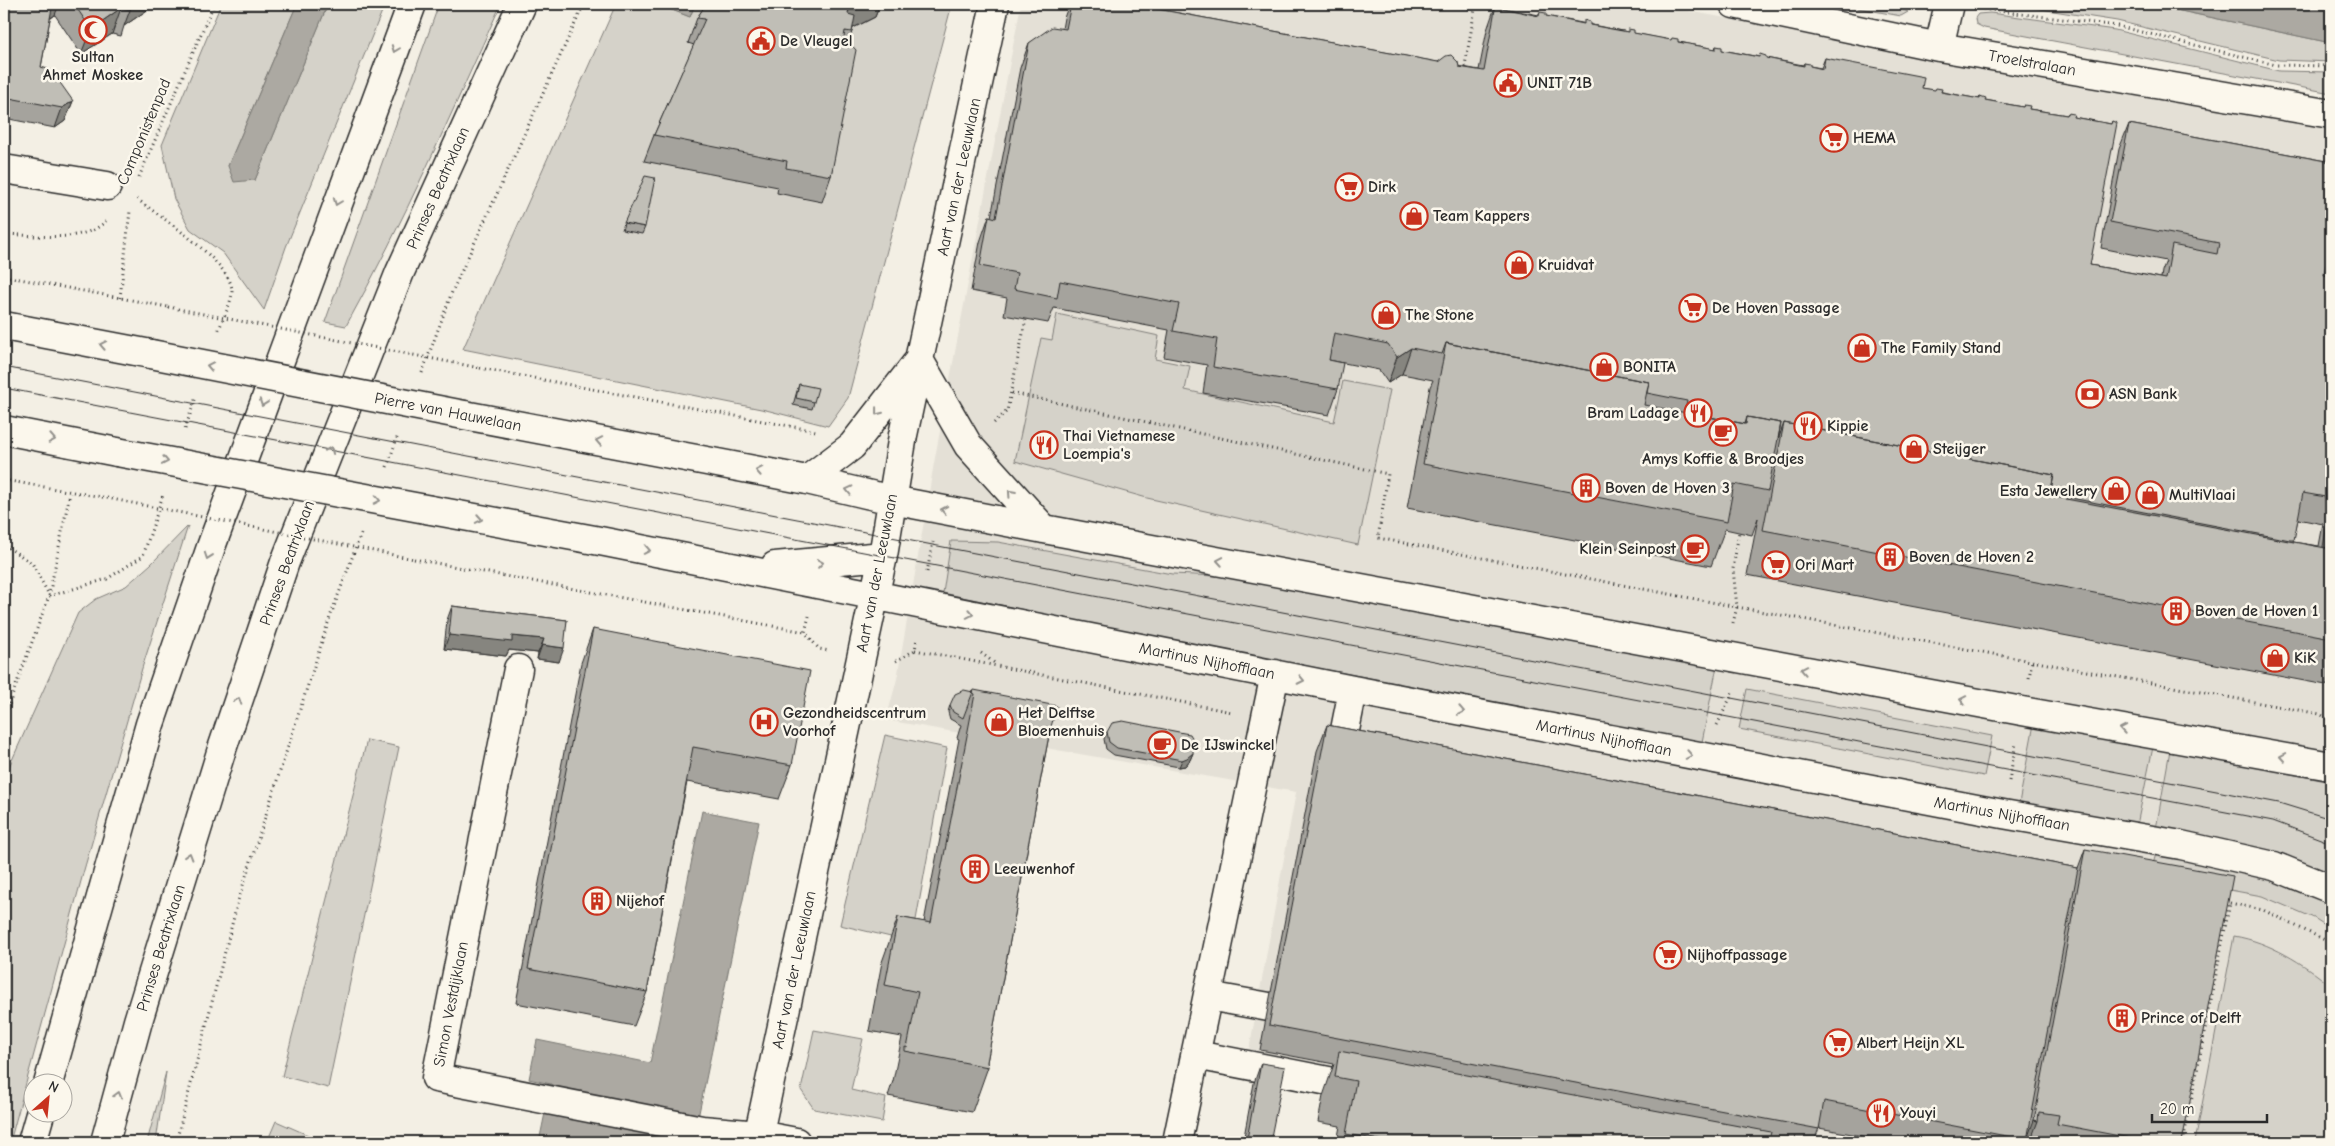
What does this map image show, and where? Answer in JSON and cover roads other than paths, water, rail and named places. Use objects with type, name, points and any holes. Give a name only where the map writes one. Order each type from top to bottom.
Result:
[{"type":"street","points":[[51,1074],[153,715],[214,538],[412,4]]},
{"type":"street","name":"Prinses Beatrixlaan","points":[[105,1142],[138,1021],[218,761],[285,562],[400,272],[522,4]]},
{"type":"street","name":"Aart van der Leeuwlaan","points":[[758,1138],[883,556],[903,435],[995,4]]},
{"type":"street","name":"Troelstralaan","points":[[1734,4],[1939,47],[2331,114]]},
{"type":"street","points":[[1939,47],[1947,7]]},
{"type":"street","points":[[4,169],[107,186]]},
{"type":"street","name":"Pierre van Hauwelaan","points":[[4,326],[807,480],[892,500]]},
{"type":"street","points":[[807,480],[852,446],[920,360],[968,445],[1044,529]]},
{"type":"street","points":[[4,430],[600,540],[874,596]]},
{"type":"street","points":[[892,500],[2022,711],[2331,766]]},
{"type":"street","points":[[736,568],[807,565],[883,556]]},
{"type":"street","name":"Martinus Nijhofflaan","points":[[874,596],[1708,758],[2003,814],[2181,845],[2274,866],[2331,890]]},
{"type":"street","name":"Simon Vestdijklaan","points":[[518,668],[436,1078],[702,1130],[796,1142]]},
{"type":"street","points":[[1177,1142],[1275,674]]},
{"type":"street","points":[[1340,755],[1352,690]]},
{"type":"street","points":[[1208,996],[1268,1007]]},
{"type":"street","points":[[1196,1055],[1392,1093]]},
{"type":"street","points":[[32,1142],[37,1124]]},
{"type":"tram line","points":[[4,367],[2279,803],[2331,819]]},
{"type":"tram line","points":[[4,388],[2273,821],[2331,843]]},
{"type":"place","name":"Sultan Ahmet Moskee","points":[[93,30]]},
{"type":"place","name":"De Vleugel","points":[[761,41]]},
{"type":"place","name":"UNIT 71B","points":[[1508,83]]},
{"type":"place","name":"HEMA","points":[[1834,138]]},
{"type":"place","name":"Dirk","points":[[1349,187]]},
{"type":"place","name":"Team Kappers","points":[[1414,216]]},
{"type":"place","name":"Kruidvat","points":[[1519,265]]},
{"type":"place","name":"De Hoven Passage","points":[[1693,308]]},
{"type":"place","name":"The Stone","points":[[1386,315]]},
{"type":"place","name":"The Family Stand","points":[[1862,348]]},
{"type":"place","name":"BONITA","points":[[1604,367]]},
{"type":"place","name":"ASN Bank","points":[[2090,394]]},
{"type":"place","name":"Bram Ladage","points":[[1698,413]]},
{"type":"place","name":"Kippie","points":[[1808,426]]},
{"type":"place","name":"Amys Koffie & Broodjes","points":[[1723,432]]},
{"type":"place","name":"Thai Vietnamese Loempia's","points":[[1044,445]]},
{"type":"place","name":"Steijger","points":[[1914,449]]},
{"type":"place","name":"Boven de Hoven 3","points":[[1586,488]]},
{"type":"place","name":"Esta Jewellery","points":[[2116,491]]},
{"type":"place","name":"MultiVlaai","points":[[2150,495]]},
{"type":"place","name":"Klein Seinpost","points":[[1695,549]]},
{"type":"place","name":"Boven de Hoven 2","points":[[1890,557]]},
{"type":"place","name":"Ori Mart","points":[[1776,565]]},
{"type":"place","name":"Boven de Hoven 1","points":[[2176,611]]},
{"type":"place","name":"KiK","points":[[2275,658]]},
{"type":"place","name":"Gezondheidscentrum Voorhof","points":[[764,722]]},
{"type":"place","name":"Het Delftse Bloemenhuis","points":[[999,722]]},
{"type":"place","name":"De IJswinckel","points":[[1162,745]]},
{"type":"place","name":"Leeuwenhof","points":[[975,869]]},
{"type":"place","name":"Nijehof","points":[[597,901]]},
{"type":"place","name":"Nijhoffpassage","points":[[1668,955]]},
{"type":"place","name":"Prince of Delft","points":[[2122,1018]]},
{"type":"place","name":"Albert Heijn XL","points":[[1838,1043]]},
{"type":"place","name":"Youyi","points":[[1881,1113]]}]
